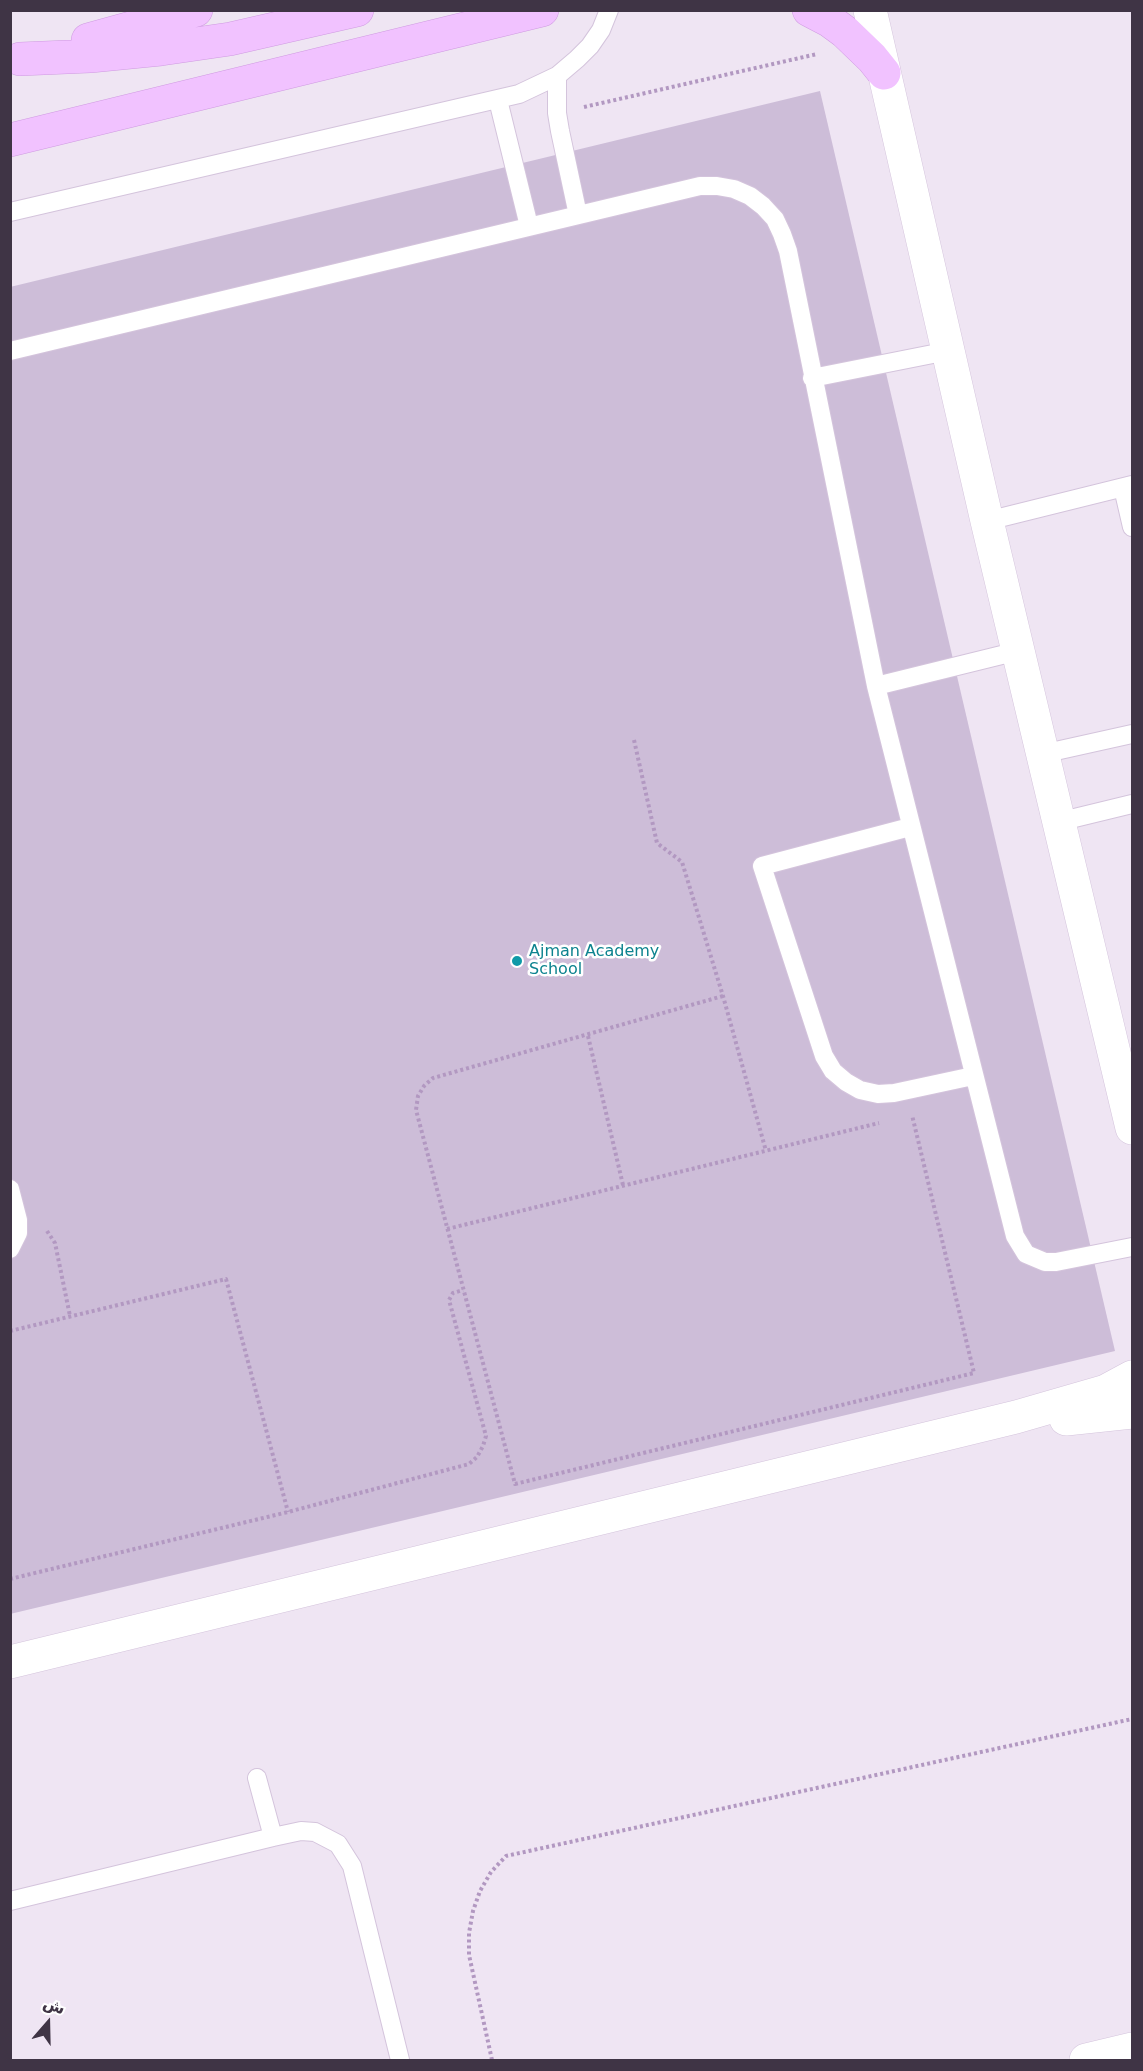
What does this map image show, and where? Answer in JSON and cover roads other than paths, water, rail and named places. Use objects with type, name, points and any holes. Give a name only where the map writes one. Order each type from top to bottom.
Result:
[{"type":"street","points":[[15,60],[196,10]]},
{"type":"street","points":[[15,60],[90,56],[184,46],[230,39],[357,10]]},
{"type":"street","points":[[10,140],[542,10]]},
{"type":"street","points":[[809,10],[830,21],[859,45],[884,73]]},
{"type":"street","points":[[870,10],[1058,822],[1124,1060],[1132,1128]]},
{"type":"street","points":[[10,1662],[1016,1417],[1106,1391],[1132,1377]]},
{"type":"street","points":[[1016,1417],[1075,1419],[1132,1412]]},
{"type":"street","points":[[1086,2061],[1132,2049]]},
{"type":"lane","points":[[10,212],[519,94],[557,76],[577,60],[601,30],[609,10]]},
{"type":"lane","points":[[557,76],[557,113],[578,215]]},
{"type":"lane","points":[[498,100],[530,226]]},
{"type":"lane","points":[[10,351],[700,186],[734,189],[750,196],[769,213],[782,234],[788,251],[876,686],[1015,1236],[1026,1254],[1045,1262],[1056,1262],[1132,1246]]},
{"type":"lane","points":[[812,378],[948,351]]},
{"type":"lane","points":[[987,521],[1128,487],[1132,527]]},
{"type":"lane","points":[[876,686],[1018,651]]},
{"type":"lane","points":[[1042,754],[1132,734]]},
{"type":"lane","points":[[1058,822],[1132,804]]},
{"type":"lane","points":[[910,827],[762,866],[824,1056],[833,1071],[846,1082],[861,1090],[878,1094],[906,1091],[973,1076]]},
{"type":"lane","points":[[10,1189],[18,1220],[18,1233],[10,1250]]},
{"type":"lane","points":[[257,1778],[273,1837]]},
{"type":"lane","points":[[10,1901],[273,1837],[301,1831],[315,1832],[338,1844],[352,1866],[400,2061]]},
{"type":"place","name":"Ajman Academy School","points":[[517,961]]}]
